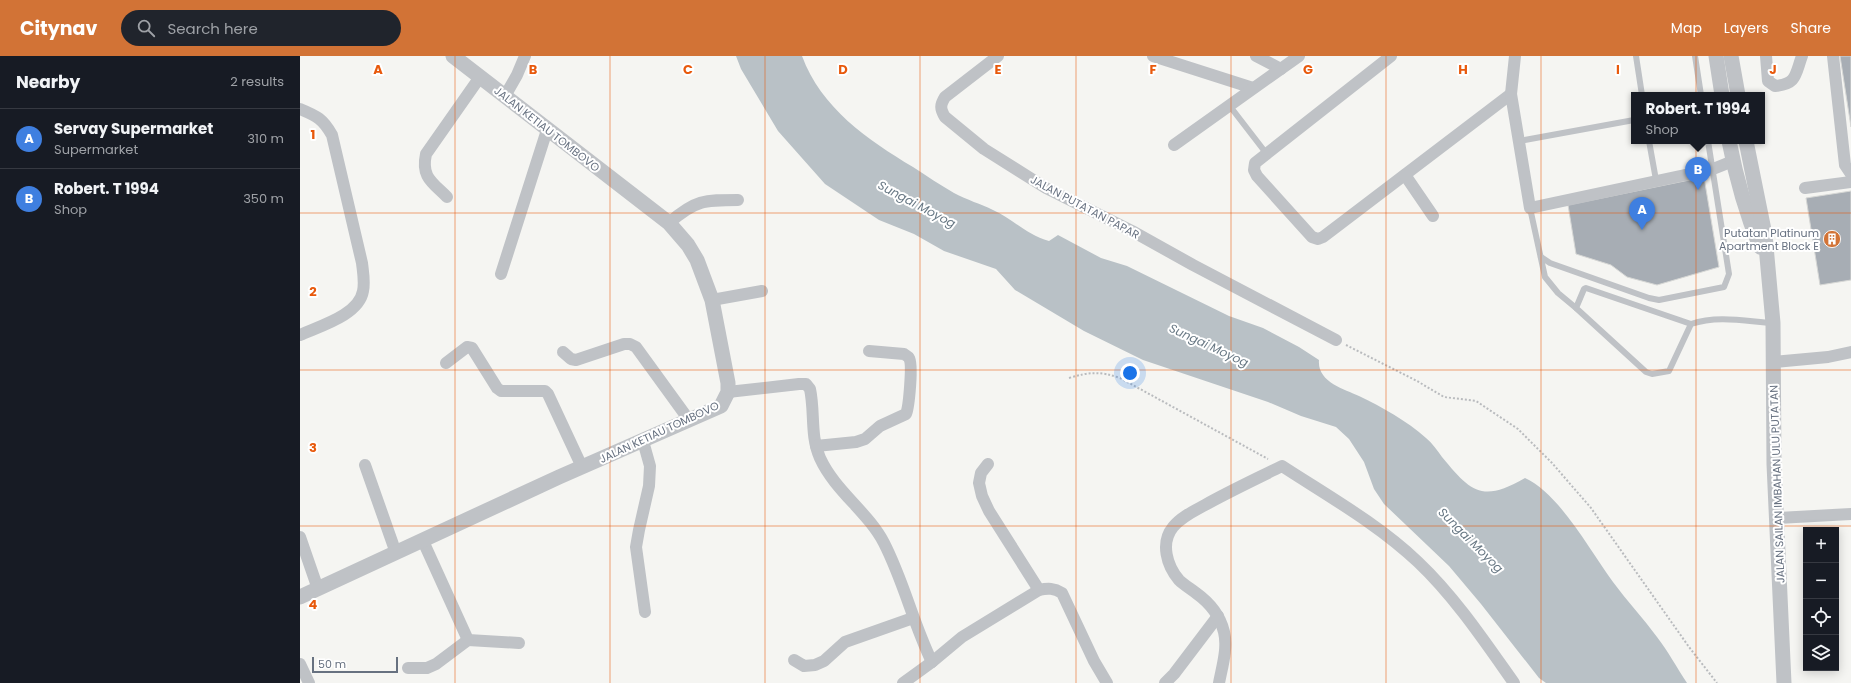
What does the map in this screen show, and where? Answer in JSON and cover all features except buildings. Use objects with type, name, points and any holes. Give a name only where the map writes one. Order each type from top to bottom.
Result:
[{"type":"street","name":"JALAN KETIAU TOMBOVO","points":[[300,597],[582,467],[721,406],[728,392],[727,372],[712,300],[697,260],[688,245],[669,223],[547,130],[454,56]]},
{"type":"street","points":[[505,96],[517,75],[525,56]]},
{"type":"street","name":"JALAN PUTATAN PAPAR","points":[[998,56],[945,97],[941,103],[941,110],[945,117],[984,149],[1046,188],[1132,231],[1200,269],[1336,340]]},
{"type":"street","points":[[1153,56],[1253,88]]},
{"type":"street","points":[[1256,56],[1281,69]]},
{"type":"street","points":[[1174,144],[1299,56]]},
{"type":"street","points":[[1391,56],[1255,163],[1254,170],[1257,176],[1312,237],[1318,239],[1323,237],[1512,94]]},
{"type":"street","points":[[1515,56],[1512,94],[1518,141],[1530,208],[1713,169],[1733,161]]},
{"type":"street","points":[[1716,56],[1722,92]]},
{"type":"street","points":[[1731,56],[1737,92]]},
{"type":"street","points":[[1766,56],[1768,81],[1775,86],[1787,85],[1791,82],[1802,56]]},
{"type":"street","points":[[1833,56],[1845,165],[1851,174]]},
{"type":"street","points":[[447,197],[425,174],[424,164],[426,154],[480,77]]},
{"type":"street","points":[[300,109],[317,116],[325,123],[332,135],[362,263],[364,279],[363,292],[355,305],[346,315],[300,335]]},
{"type":"street","points":[[501,274],[547,130]]},
{"type":"street","name":"JALAN SAILAN IMBAHAN ULU PUTATAN","points":[[1730,144],[1750,220],[1766,261]]},
{"type":"street","name":"JALAN SAILAN IMBAHAN ULU PUTATAN","points":[[1747,144],[1765,235],[1766,261],[1773,323],[1774,431],[1784,683]]},
{"type":"street","points":[[1405,175],[1433,216]]},
{"type":"street","points":[[1805,188],[1851,182]]},
{"type":"street","points":[[669,223],[685,209],[702,202],[738,200]]},
{"type":"street","points":[[712,300],[762,291]]},
{"type":"street","points":[[564,352],[571,359],[576,360],[624,344],[630,344],[636,347],[689,420]]},
{"type":"street","points":[[446,363],[469,347],[472,348],[497,388],[501,391],[545,391],[548,394],[582,467]]},
{"type":"street","points":[[816,446],[865,439],[880,426],[906,414],[908,410],[910,362],[908,357],[904,354],[869,351]]},
{"type":"street","points":[[1774,362],[1828,357],[1851,352]]},
{"type":"street","points":[[728,392],[799,384],[806,384],[810,389],[812,396],[816,446],[821,459],[830,474],[877,530],[903,583],[913,618],[932,662]]},
{"type":"street","points":[[643,441],[650,466],[649,486],[638,530],[636,547],[645,612]]},
{"type":"street","points":[[988,464],[981,473],[980,484],[982,496],[989,511],[1040,590]]},
{"type":"street","points":[[365,465],[396,553]]},
{"type":"street","points":[[1219,683],[1225,647],[1224,633],[1218,616],[1211,605],[1181,582],[1172,571],[1167,557],[1167,542],[1172,528],[1183,517],[1237,487],[1282,466],[1383,533],[1419,562],[1480,634],[1514,683]]},
{"type":"street","points":[[1777,518],[1851,514]]},
{"type":"street","points":[[300,537],[318,589]]},
{"type":"street","points":[[423,541],[468,640]]},
{"type":"street","points":[[903,683],[932,662],[962,637],[1040,590],[1046,588],[1055,589],[1062,593],[1094,661],[1107,683]]},
{"type":"street","points":[[1165,683],[1174,674],[1218,616]]},
{"type":"street","points":[[794,660],[804,666],[816,665],[824,661],[845,642],[913,618]]},
{"type":"street","points":[[408,668],[427,668],[436,664],[468,640],[518,643]]},
{"type":"street","points":[[300,664],[309,683]]},
{"type":"lane","points":[[1636,56],[1642,92]]},
{"type":"lane","points":[[1695,56],[1701,92]]},
{"type":"lane","points":[[1229,105],[1266,153]]},
{"type":"lane","points":[[1518,141],[1631,121]]},
{"type":"lane","points":[[1650,144],[1656,180]]},
{"type":"lane","points":[[1541,257],[1550,263],[1659,300],[1724,287],[1729,274],[1709,144]]},
{"type":"lane","points":[[1530,208],[1537,246],[1541,257],[1542,269],[1548,282],[1558,293],[1646,372],[1652,374],[1669,371],[1691,324]]},
{"type":"lane","points":[[1576,308],[1584,289],[1586,288],[1691,324],[1702,320],[1719,319],[1773,323]]},
{"type":"lane","points":[[1618,299],[1621,288]]},
{"type":"path","points":[[1336,340],[1416,380],[1444,397],[1476,401],[1518,429],[1552,463],[1591,508],[1689,647],[1717,683]]},
{"type":"path","points":[[1069,378],[1087,372],[1105,373],[1120,378],[1282,466]]},
{"type":"water","name":"Sungai Moyog","points":[[736,56],[802,56],[810,75],[821,91],[848,121],[879,146],[949,190],[1000,213],[1033,235],[1049,241],[1058,235],[1101,258],[1127,266],[1229,316],[1263,328],[1299,347],[1319,360],[1322,374],[1333,384],[1368,400],[1403,420],[1419,432],[1430,442],[1461,479],[1470,486],[1487,492],[1510,486],[1525,478],[1538,486],[1574,524],[1613,582],[1661,642],[1687,683],[1546,683],[1539,678],[1449,566],[1384,504],[1374,489],[1364,462],[1349,439],[1336,427],[1301,416],[1268,402],[1143,360],[1084,331],[1015,290],[996,269],[944,251],[914,234],[879,220],[825,184],[778,131],[741,69]]},
{"type":"place","name":"Robert. T 1994","points":[[1698,190]]},
{"type":"place","name":"Servay Supermarket","points":[[1642,230]]},
{"type":"place","name":"Putatan Platinum Apartment Block E","points":[[1832,239]]}]
